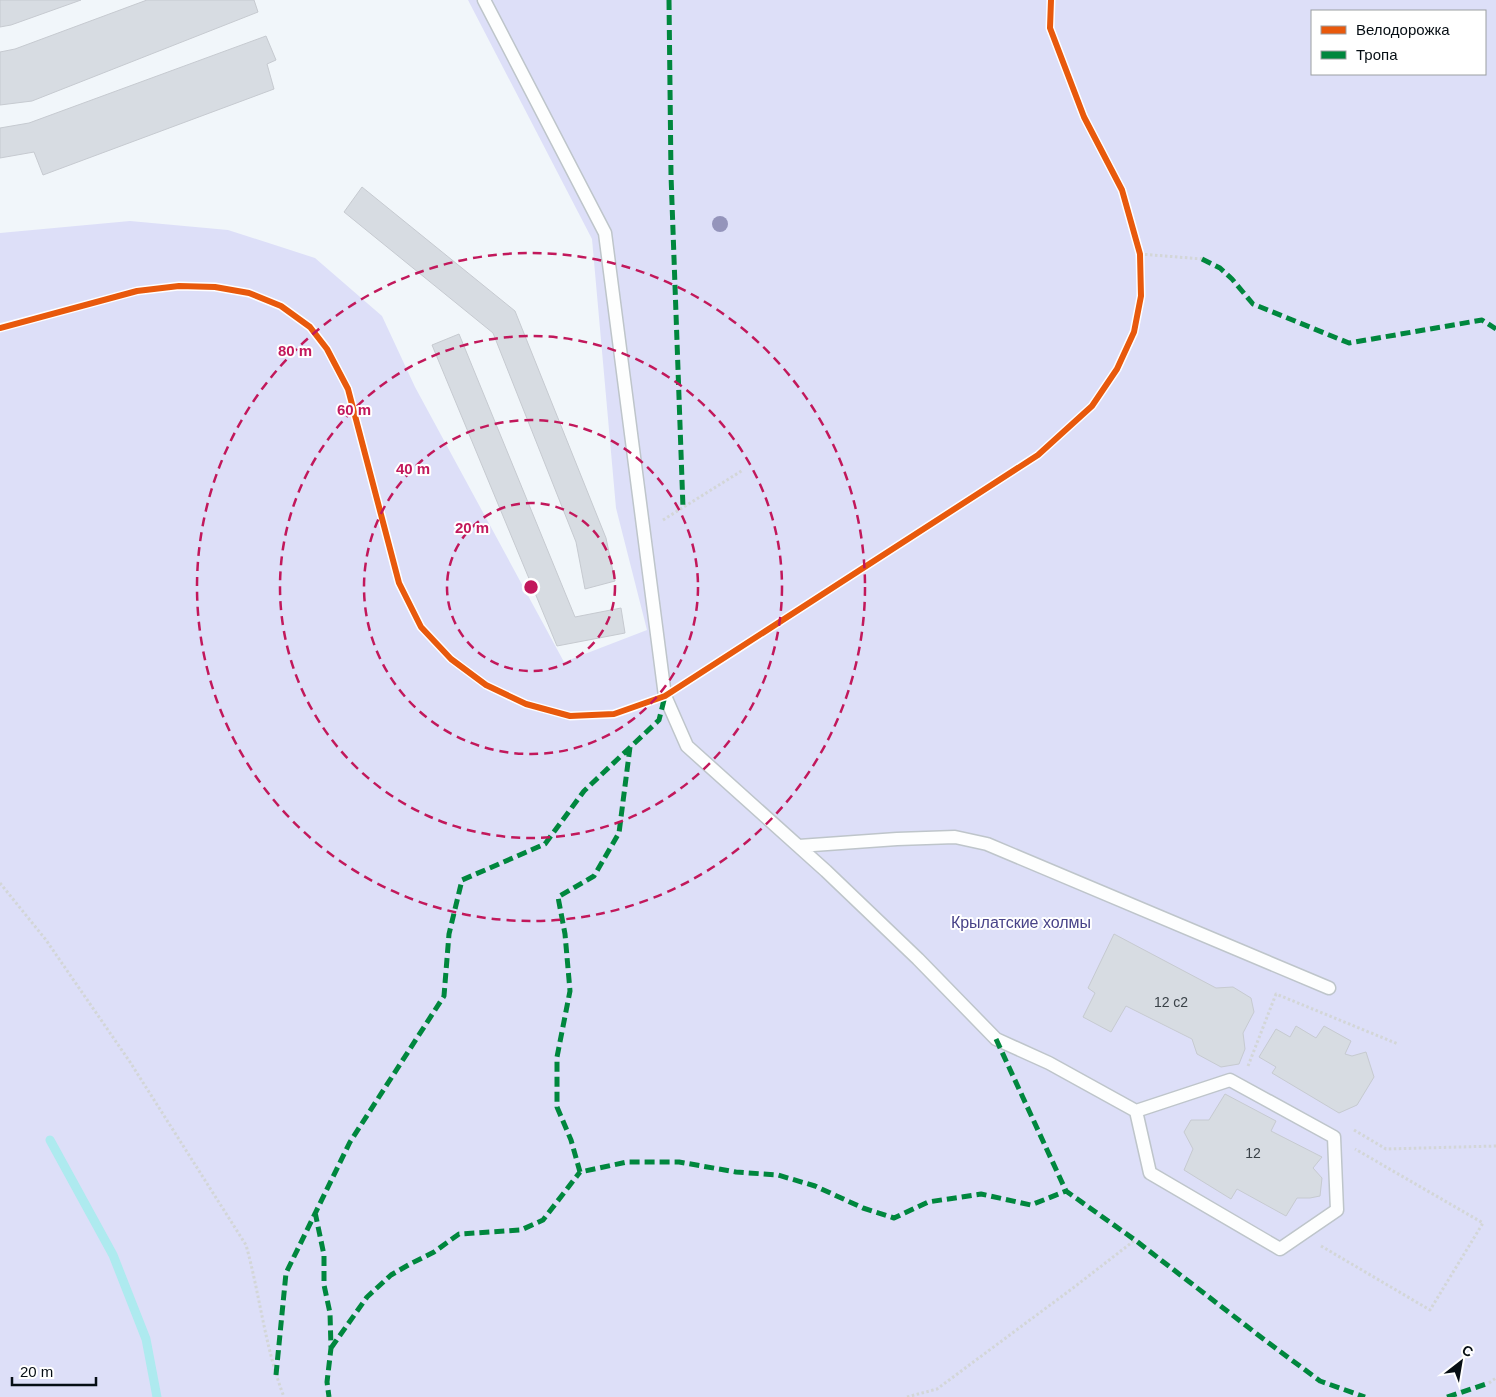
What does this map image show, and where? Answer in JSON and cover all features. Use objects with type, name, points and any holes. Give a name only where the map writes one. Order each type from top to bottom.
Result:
[{"type":"lane","points":[[484,0],[605,233],[665,696],[687,746],[799,846],[918,959],[996,1039],[1049,1063],[1136,1111],[1230,1080],[1334,1138],[1337,1210],[1280,1249],[1150,1173],[1136,1111]]},
{"type":"lane","points":[[799,846],[955,837],[987,844],[1329,988]]},
{"type":"path","points":[[1138,245],[1140,262]]},
{"type":"path","points":[[1140,254],[1202,259]]},
{"type":"path","points":[[644,532],[743,470]]},
{"type":"path","points":[[0,883],[46,940],[130,1062],[246,1244],[256,1279],[276,1375],[284,1397]]},
{"type":"path","points":[[1247,1069],[1276,994],[1398,1044]]},
{"type":"path","points":[[1353,1130],[1386,1149],[1496,1146]]},
{"type":"path","points":[[1301,1234],[1430,1310],[1483,1223],[1334,1138]]},
{"type":"path","points":[[907,1397],[937,1389],[1135,1240]]},
{"type":"path","points":[[1488,1383],[1496,1378]]},
{"type":"green space","name":"Крылатские холмы","points":[[468,0],[1496,0],[1496,1397],[0,1397],[0,233],[130,221],[228,230],[315,258],[382,316],[415,387],[564,662],[647,630],[616,508],[592,239]]},
{"type":"building","points":[[0,0],[81,0],[11,25],[0,27]]},
{"type":"building","points":[[147,0],[254,0],[258,12],[32,101],[0,105],[0,52],[15,49]]},
{"type":"building","points":[[266,36],[276,60],[267,64],[274,89],[43,175],[34,152],[0,158],[0,128],[29,123]]},
{"type":"building","points":[[362,187],[515,311],[606,538],[615,581],[585,589],[576,542],[493,333],[344,212]]},
{"type":"building","points":[[459,334],[575,617],[621,608],[625,633],[557,646],[432,345]]},
{"type":"building","points":[[1114,934],[1216,988],[1233,987],[1251,998],[1254,1012],[1243,1033],[1245,1049],[1239,1064],[1221,1067],[1197,1054],[1192,1039],[1126,1006],[1111,1032],[1083,1017],[1095,993],[1088,988]]},
{"type":"building","points":[[1296,1026],[1316,1038],[1324,1026],[1351,1041],[1345,1054],[1352,1056],[1366,1052],[1374,1077],[1357,1105],[1339,1113],[1272,1073],[1276,1067],[1259,1057],[1276,1029],[1290,1037]]},
{"type":"building","points":[[1225,1094],[1276,1121],[1271,1131],[1322,1157],[1313,1168],[1322,1178],[1320,1196],[1297,1198],[1286,1216],[1237,1189],[1231,1199],[1184,1170],[1193,1149],[1184,1132],[1191,1120],[1209,1120]]},
{"type":"waterway","points":[[50,1140],[113,1255],[146,1339],[157,1397]]},
{"type":"marked path","points":[[669,0],[671,175],[683,508]]},
{"type":"marked path","points":[[1202,259],[1220,268],[1253,304],[1349,343],[1482,320],[1496,329]]},
{"type":"marked path","points":[[276,1375],[286,1273],[350,1142],[444,996],[449,934],[462,880],[545,844],[584,791],[659,720],[665,696]]},
{"type":"marked path","points":[[630,747],[619,833],[594,876],[558,897],[565,934],[570,991],[557,1057],[557,1107],[571,1140],[580,1172],[627,1162],[679,1162],[736,1172],[778,1175],[815,1186],[863,1208],[894,1218],[928,1202],[981,1194],[1031,1205],[1066,1191]]},
{"type":"marked path","points":[[996,1039],[1066,1191],[1135,1240],[1320,1381],[1365,1397]]},
{"type":"marked path","points":[[331,1348],[367,1297],[391,1275],[434,1252],[459,1234],[521,1230],[543,1220],[580,1172]]},
{"type":"marked path","points":[[315,1212],[324,1255],[324,1285],[330,1313],[331,1348],[327,1382],[329,1397]]},
{"type":"marked path","points":[[1447,1397],[1489,1383]]},
{"type":"cycle path","points":[[0,328],[137,291],[179,286],[215,287],[249,293],[281,306],[310,327],[327,349],[348,389],[399,583],[421,627],[451,659],[486,685],[526,704],[570,716],[614,714],[665,696],[1038,455],[1092,406],[1117,369],[1134,332],[1141,296],[1140,254],[1122,190],[1084,117],[1050,28],[1051,0]]}]
